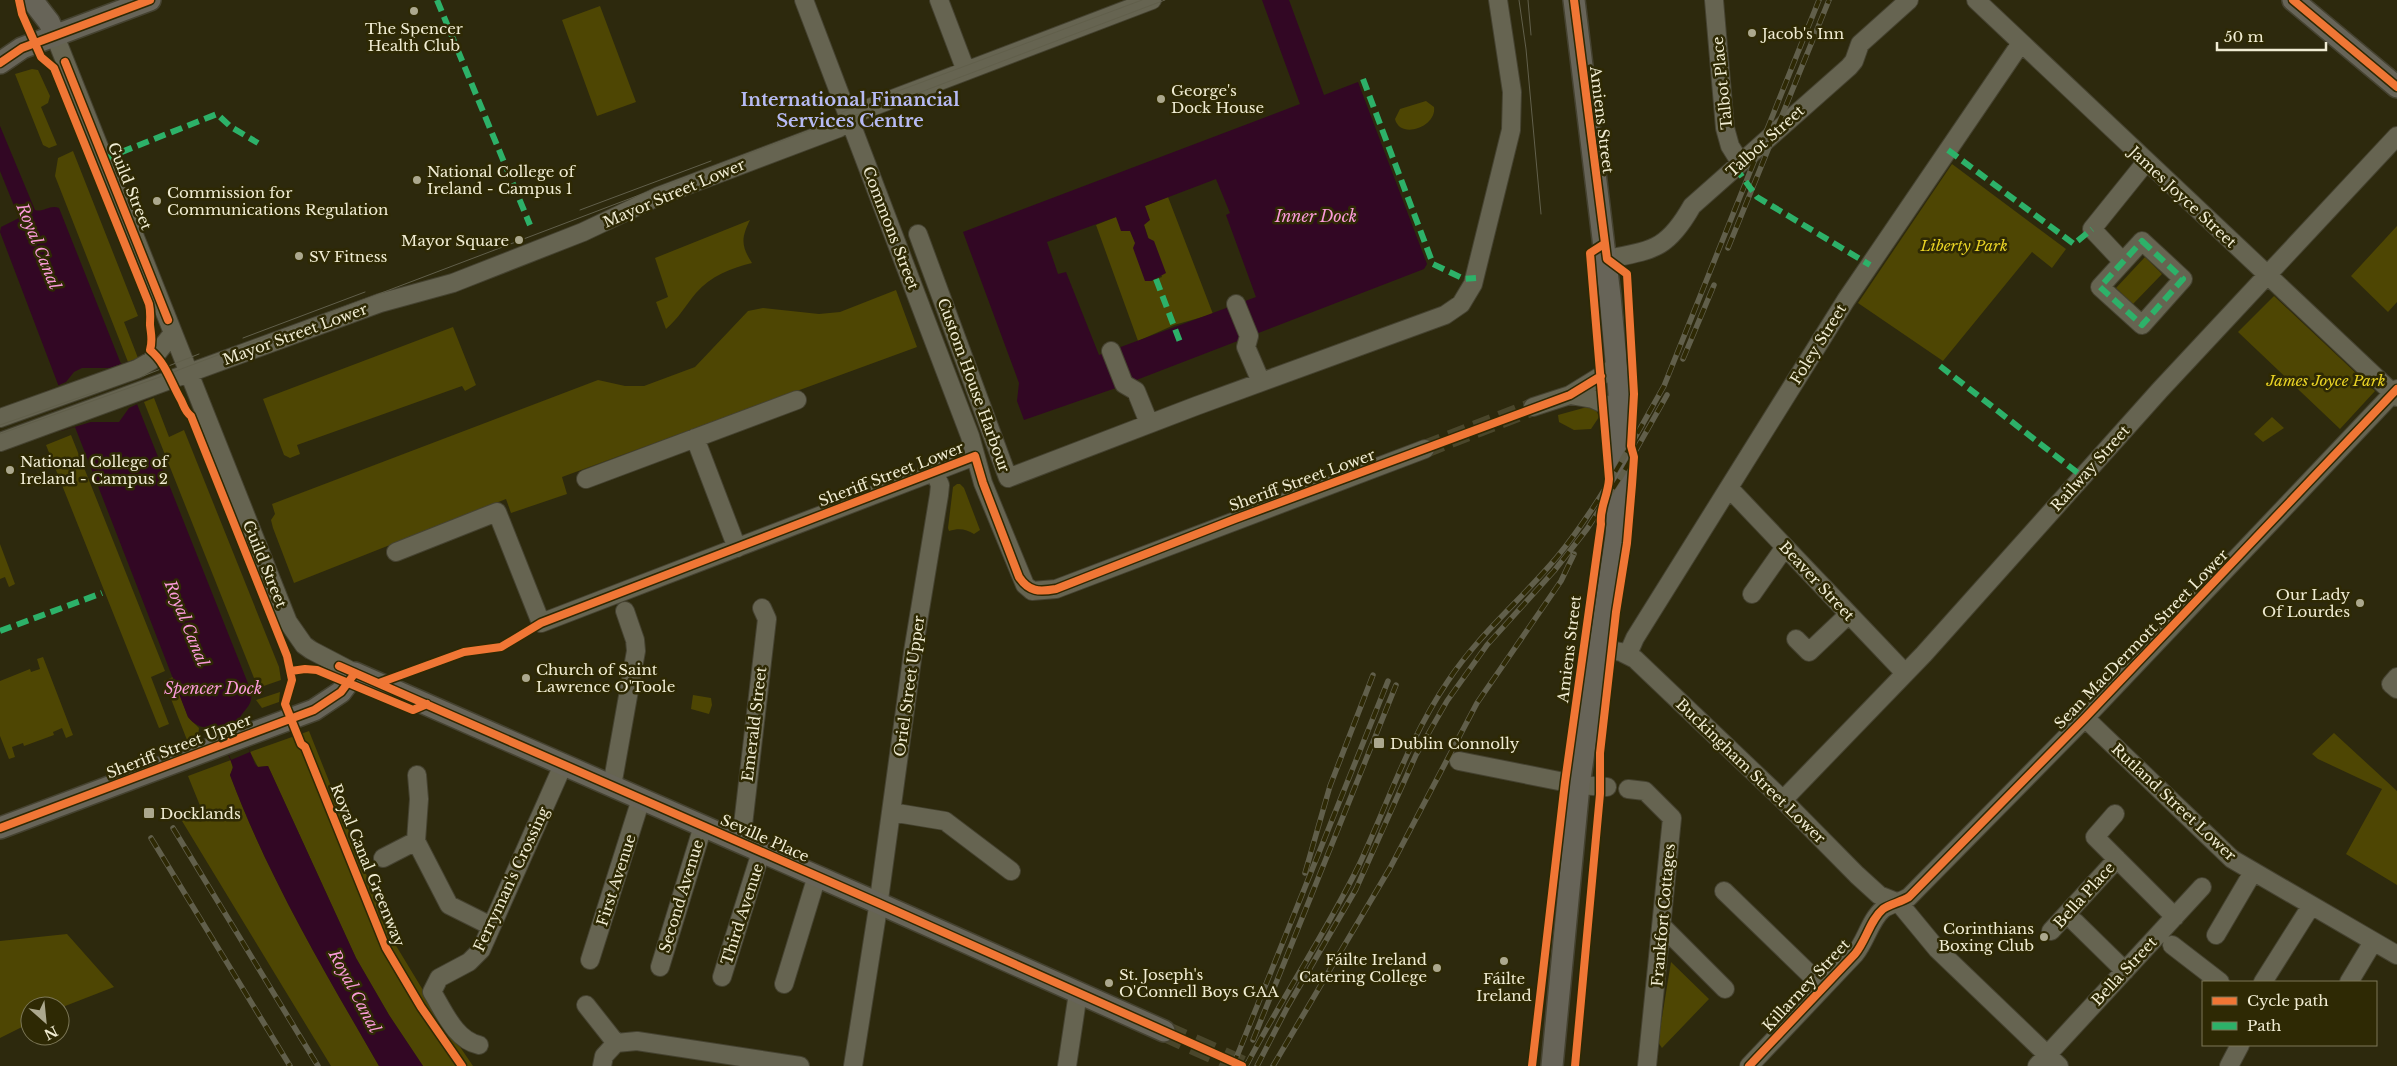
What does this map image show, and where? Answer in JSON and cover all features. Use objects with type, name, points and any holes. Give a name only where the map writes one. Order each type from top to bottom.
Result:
[{"type":"main road","points":[[0,63],[52,29],[150,0]]},
{"type":"main road","name":"Amiens Street","points":[[1552,1066],[1580,785],[1617,527],[1620,411],[1606,259],[1574,0]]},
{"type":"main road","points":[[2293,0],[2397,87]]},
{"type":"main road","points":[[38,1],[52,29]]},
{"type":"main road","points":[[0,49],[22,48]]},
{"type":"main road","name":"Sheriff Street Upper","points":[[0,828],[274,725],[328,702],[346,687],[354,672]]},
{"type":"main road","name":"Seville Place","points":[[354,672],[1164,1031]]},
{"type":"street","name":"Commons Street","points":[[804,0],[970,436],[975,456]]},
{"type":"street","points":[[938,0],[966,71]]},
{"type":"street","name":"Mayor Street Lower","points":[[0,442],[380,303],[453,283],[583,232],[659,196],[836,129],[860,111],[1152,0]]},
{"type":"street","name":"Custom House Harbour","points":[[918,234],[1008,478],[1148,423],[1445,315],[1461,304],[1474,284],[1511,130],[1512,92],[1498,0]]},
{"type":"street","name":"Talbot Place","points":[[1714,0],[1725,128],[1730,146],[1740,162]]},
{"type":"street","name":"Talbot Street","points":[[1606,259],[1646,251],[1666,242],[1681,226],[1692,206],[1849,67],[1854,61],[1860,44],[1909,0]]},
{"type":"street","name":"James Joyce Street","points":[[1976,0],[2267,277],[2396,393]]},
{"type":"street","name":"Guild Street","points":[[52,29],[288,622],[304,645],[354,672]]},
{"type":"street","name":"Foley Street","points":[[1628,654],[1635,638],[1846,300],[2021,43]]},
{"type":"street","name":"Railway Street","points":[[1783,800],[1905,673],[2160,390],[2397,136]]},
{"type":"street","points":[[2123,262],[2092,229],[2146,162]]},
{"type":"street","points":[[2142,241],[2184,279],[2142,325],[2100,287],[2123,262],[2142,241]]},
{"type":"street","points":[[1236,304],[1249,336],[1246,347],[1261,382]]},
{"type":"street","points":[[0,418],[137,370],[151,361],[173,333]]},
{"type":"street","points":[[1111,350],[1124,384],[1136,391],[1148,423]]},
{"type":"street","points":[[1533,408],[1570,395],[1617,366]]},
{"type":"street","name":"Sean MacDermott Street Lower","points":[[1899,903],[1909,897],[2085,718],[2396,393]]},
{"type":"street","points":[[1570,395],[1593,399],[1620,411]]},
{"type":"street","points":[[586,479],[797,400]]},
{"type":"street","points":[[696,438],[737,548]]},
{"type":"street","name":"Sheriff Street Lower","points":[[396,552],[497,512],[541,623],[975,456],[983,483],[1019,577],[1024,585],[1032,591],[1043,591],[1056,588],[1425,449]]},
{"type":"street","name":"Oriel Street Upper","points":[[853,1066],[913,652],[939,495],[940,485],[934,471]]},
{"type":"street","name":"Beaver Street","points":[[1729,488],[1905,673]]},
{"type":"street","points":[[1752,594],[1786,547]]},
{"type":"street","name":"Emerald Street","points":[[741,842],[767,619],[762,608]]},
{"type":"street","points":[[612,786],[636,651],[635,640],[625,611]]},
{"type":"street","points":[[1796,639],[1809,652],[1848,615]]},
{"type":"street","points":[[1599,648],[1628,654]]},
{"type":"street","name":"Buckingham Street Lower","points":[[1628,654],[1783,800],[1879,895],[1899,903]]},
{"type":"street","points":[[2397,677],[2391,684],[2397,690]]},
{"type":"street","name":"Rutland Street Lower","points":[[2085,718],[2225,854],[2397,955]]},
{"type":"street","points":[[1459,761],[1580,785],[1608,787]]},
{"type":"street","name":"Ferryman's Crossing","points":[[479,1045],[470,1043],[457,1032],[432,992],[439,978],[469,962],[481,950],[563,764]]},
{"type":"street","points":[[417,775],[419,799],[416,841],[449,905],[491,926]]},
{"type":"street","name":"Frankfort Cottages","points":[[1628,789],[1645,791],[1672,818],[1647,1066]]},
{"type":"street","name":"First Avenue","points":[[590,960],[641,799]]},
{"type":"street","points":[[891,812],[945,821],[1011,871]]},
{"type":"street","points":[[2115,814],[2095,837],[2176,917]]},
{"type":"street","name":"Second Avenue","points":[[660,967],[703,826]]},
{"type":"street","points":[[383,858],[416,841]]},
{"type":"street","name":"Third Avenue","points":[[722,977],[762,852]]},
{"type":"street","name":"Bella Place","points":[[2051,931],[2118,859]]},
{"type":"street","points":[[2216,935],[2253,872]]},
{"type":"street","points":[[784,984],[817,876]]},
{"type":"street","name":"Bella Street","points":[[2047,1062],[2125,971],[2202,887]]},
{"type":"street","points":[[1724,891],[1823,987]]},
{"type":"street","points":[[1899,903],[1937,949],[2047,1062]]},
{"type":"street","name":"Killarney Street","points":[[1749,1066],[1863,943],[1876,916],[1885,908],[1899,903]]},
{"type":"street","points":[[2264,981],[2311,906]]},
{"type":"street","points":[[2075,922],[2125,971]]},
{"type":"street","points":[[1662,926],[1725,989]]},
{"type":"street","points":[[2350,981],[2373,942]]},
{"type":"street","points":[[2172,944],[2219,981]]},
{"type":"street","points":[[1067,1066],[1078,993]]},
{"type":"street","points":[[586,1005],[616,1043]]},
{"type":"street","points":[[602,1066],[604,1056],[616,1043],[637,1041],[800,1066]]},
{"type":"street","points":[[2229,1066],[2239,1046]]},
{"type":"green space","points":[[600,6],[636,102],[597,116],[562,20]]},
{"type":"green space","points":[[32,69],[38,70],[50,96],[48,103],[41,107],[57,145],[49,148],[43,145],[15,74]]},
{"type":"green space","points":[[1426,101],[1434,107],[1430,120],[1418,128],[1410,130],[1398,125],[1395,119],[1400,109]]},
{"type":"green space","points":[[73,151],[138,316],[124,322],[138,358],[128,362],[55,176],[58,158]]},
{"type":"green space","name":"Liberty Park","points":[[1952,164],[2066,249],[2052,268],[2032,252],[1943,361],[1858,303]]},
{"type":"green space","points":[[1168,197],[1213,314],[1174,325],[1138,341],[1096,225],[1116,217],[1130,230],[1151,281],[1162,277],[1144,225],[1145,206]]},
{"type":"green space","points":[[750,220],[745,232],[744,247],[752,263],[729,270],[708,282],[696,293],[666,329],[656,302],[668,297],[655,258]]},
{"type":"green space","points":[[2397,226],[2397,302],[2388,312],[2351,276]]},
{"type":"green space","points":[[2145,257],[2162,274],[2133,304],[2116,288]]},
{"type":"green space","points":[[896,290],[917,347],[562,477],[567,494],[511,513],[506,499],[294,583],[273,528],[271,520],[275,514],[272,504],[598,380],[625,386],[644,386],[695,367],[748,311],[763,308],[819,314],[840,312]]},
{"type":"green space","name":"James Joyce Park","points":[[2274,296],[2375,391],[2340,429],[2238,332]]},
{"type":"green space","points":[[453,327],[476,385],[465,391],[462,386],[297,445],[300,454],[290,458],[284,455],[263,399]]},
{"type":"green space","points":[[154,398],[169,437],[184,430],[279,667],[281,680],[258,688],[144,402]]},
{"type":"green space","points":[[1587,407],[1596,409],[1599,417],[1591,429],[1574,430],[1559,422],[1558,415]]},
{"type":"green space","points":[[2272,417],[2284,428],[2263,442],[2254,434]]},
{"type":"green space","points":[[71,435],[165,671],[151,677],[169,724],[159,728],[46,445]]},
{"type":"green space","points":[[957,484],[964,488],[980,530],[974,534],[962,530],[949,531],[953,487]]},
{"type":"green space","points":[[0,544],[15,584],[9,587],[5,577],[0,579]]},
{"type":"green space","points":[[43,657],[73,735],[66,738],[62,728],[53,732],[54,735],[24,746],[23,743],[12,747],[15,757],[9,759],[0,736],[0,681],[30,669],[31,672],[40,669],[37,659]]},
{"type":"green space","points":[[173,677],[188,717],[199,728],[198,736],[187,740],[164,681]]},
{"type":"green space","points":[[280,692],[279,702],[262,708],[256,700]]},
{"type":"green space","points":[[693,695],[711,698],[712,705],[709,714],[691,709]]},
{"type":"green space","points":[[309,731],[392,939],[435,1010],[473,1066],[423,1066],[389,1015],[356,958],[268,766],[258,767],[250,752]]},
{"type":"green space","points":[[2334,733],[2397,791],[2397,885],[2346,854],[2382,789],[2318,759],[2312,754]]},
{"type":"green space","points":[[231,760],[233,769],[230,775],[262,850],[298,924],[379,1066],[331,1066],[182,821],[203,813],[188,776]]},
{"type":"green space","points":[[67,934],[114,987],[70,1004],[70,996],[20,996],[20,1028],[0,1038],[0,941]]},
{"type":"green space","points":[[1671,962],[1709,999],[1662,1048],[1658,1042]]},
{"type":"water","name":"Inner Dock","points":[[1262,0],[1289,0],[1324,95],[1358,82],[1427,264],[1424,269],[1113,389],[1024,420],[1017,401],[1019,383],[963,232],[1300,104]],"holes":[[[1216,179],[1230,213],[1226,215],[1256,297],[1099,355],[1066,272],[1058,274],[1047,242],[1116,217],[1121,231],[1130,231],[1135,243],[1133,248],[1145,281],[1151,281],[1166,273],[1154,241],[1148,238],[1144,225],[1150,220],[1145,206]]]},
{"type":"water","name":"Spencer Dock","points":[[0,126],[35,210],[59,208],[121,364],[134,360],[148,399],[137,404],[251,691],[251,701],[238,722],[255,764],[258,767],[268,766],[356,958],[389,1015],[423,1066],[379,1066],[298,924],[262,850],[230,775],[233,767],[219,730],[215,727],[207,728],[200,726],[188,717],[75,427],[61,431],[45,391],[59,387],[0,232],[1,227],[19,218],[0,171]]},
{"type":"pier","points":[[134,360],[148,399],[129,408],[119,422],[91,422],[61,431],[45,391],[66,382],[74,372],[82,368],[109,368]]},
{"type":"pier","points":[[238,722],[250,752],[231,760],[219,730]]},
{"type":"tunnel","points":[[1425,449],[1533,407]]},
{"type":"tunnel","points":[[1164,1031],[1242,1066]]},
{"type":"tram line","points":[[842,112],[1142,0]]},
{"type":"tram line","points":[[0,434],[168,374],[808,131],[897,101],[1165,0]]},
{"type":"tram line","points":[[1519,0],[1526,49],[1541,214]]},
{"type":"tram line","points":[[1528,0],[1531,35]]},
{"type":"tram line","points":[[580,210],[711,161]]},
{"type":"tram line","points":[[243,338],[365,292]]},
{"type":"tram line","points":[[143,376],[199,354]]},
{"type":"tram line","points":[[0,425],[98,391]]},
{"type":"railway","points":[[1246,1066],[1346,891],[1410,748],[1434,703],[1473,648],[1544,572],[1587,517],[1664,386],[1819,0]]},
{"type":"railway","points":[[1728,248],[1829,0]]},
{"type":"railway","points":[[1683,359],[1714,285]]},
{"type":"railway","points":[[1257,1066],[1288,1006],[1356,889],[1416,755],[1447,701],[1487,645],[1554,571],[1587,529],[1623,473],[1667,395]]},
{"type":"railway","points":[[1273,1066],[1390,868],[1477,703],[1561,581],[1574,554]]},
{"type":"railway","points":[[1305,873],[1330,786],[1373,675]]},
{"type":"railway","points":[[1233,1066],[1388,681]]},
{"type":"railway","points":[[1253,1040],[1396,685]]},
{"type":"railway","points":[[173,828],[318,1066]]},
{"type":"railway","points":[[151,838],[290,1066]]},
{"type":"marked path","points":[[437,0],[530,225]]},
{"type":"marked path","points":[[1363,79],[1433,264],[1464,279],[1476,278]]},
{"type":"marked path","points":[[104,159],[217,114],[231,127],[258,143]]},
{"type":"marked path","points":[[1948,150],[2074,244],[2092,229]]},
{"type":"marked path","points":[[1735,167],[1757,197],[1870,265]]},
{"type":"marked path","points":[[2142,241],[2183,279],[2142,325],[2100,287],[2142,241]]},
{"type":"marked path","points":[[1156,279],[1180,342]]},
{"type":"marked path","points":[[1940,366],[2083,477]]},
{"type":"marked path","points":[[0,631],[102,593]]},
{"type":"cycle path","name":"Royal Canal Greenway","points":[[19,0],[22,14],[41,57],[54,68],[149,304],[152,340],[150,350],[164,367],[187,413],[191,416],[287,656],[292,680],[285,704],[301,744],[305,747],[386,948],[421,1007],[462,1066]]},
{"type":"cycle path","points":[[0,63],[22,48],[150,0]]},
{"type":"cycle path","points":[[1574,0],[1607,259],[1627,274],[1634,394],[1631,446],[1634,457],[1627,543],[1616,612],[1600,753],[1600,794],[1575,1066]]},
{"type":"cycle path","points":[[2293,0],[2397,87]]},
{"type":"cycle path","points":[[65,62],[168,320]]},
{"type":"cycle path","points":[[1532,1066],[1565,782],[1601,513],[1609,479],[1590,253],[1604,244]]},
{"type":"cycle path","points":[[379,683],[464,652],[501,647],[541,623],[975,456],[983,483],[1019,577],[1027,586],[1035,590],[1050,590],[1235,519],[1570,395],[1601,376]]},
{"type":"cycle path","points":[[1749,1066],[1855,954],[1871,925],[1883,909],[1909,897],[2085,718],[2397,389]]},
{"type":"cycle path","points":[[339,666],[878,903],[1242,1066]]},
{"type":"cycle path","points":[[291,671],[317,670],[413,710],[427,704]]},
{"type":"cycle path","points":[[0,828],[314,710],[341,692],[355,673]]},
{"type":"place","name":"The Spencer Health Club","points":[[414,11]]},
{"type":"place","name":"Jacob's Inn","points":[[1752,33]]},
{"type":"place","name":"George's Dock House","points":[[1161,99]]},
{"type":"place","name":"National College of Ireland - Campus 1","points":[[417,180]]},
{"type":"place","name":"Commission for Communications Regulation","points":[[157,201]]},
{"type":"place","name":"Mayor Square","points":[[519,240]]},
{"type":"place","name":"SV Fitness","points":[[299,256]]},
{"type":"place","name":"National College of Ireland - Campus 2","points":[[10,470]]},
{"type":"place","name":"Our Lady Of Lourdes","points":[[2360,603]]},
{"type":"place","name":"Church of Saint Lawrence O'Toole","points":[[526,678]]},
{"type":"place","name":"Dublin Connolly","points":[[1379,743]]},
{"type":"place","name":"Docklands","points":[[149,813]]},
{"type":"place","name":"Corinthians Boxing Club","points":[[2044,937]]},
{"type":"place","name":"Fáilte Ireland","points":[[1504,961]]},
{"type":"place","name":"Fáilte Ireland Catering College","points":[[1437,968]]},
{"type":"place","name":"St. Joseph's O'Connell Boys GAA","points":[[1109,983]]},
{"type":"district","name":"International Financial Services Centre","points":[[850,110]]},
{"type":"water label","name":"Royal Canal","points":[[39,246]]},
{"type":"water label","name":"Royal Canal","points":[[187,623]]},
{"type":"water label","name":"Royal Canal","points":[[355,991]]}]
